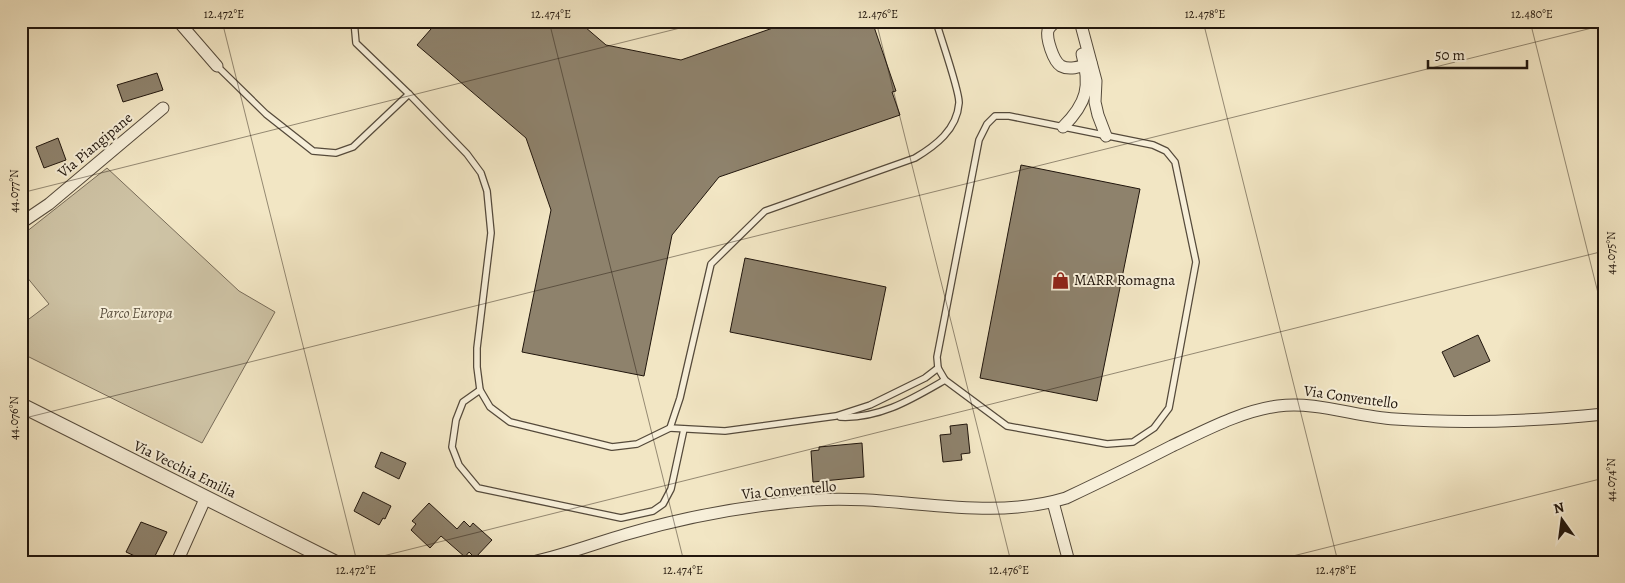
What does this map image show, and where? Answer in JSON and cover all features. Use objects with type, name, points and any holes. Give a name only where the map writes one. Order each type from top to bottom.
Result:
[{"type":"street","points":[[178,21],[217,66]]},
{"type":"street","points":[[1056,21],[1049,28],[1047,35],[1056,61],[1062,67],[1068,68],[1089,64]]},
{"type":"street","points":[[1072,21],[1096,81],[1095,102],[1106,136]]},
{"type":"street","points":[[1063,127],[1083,103],[1088,84],[1089,64],[1080,21]]},
{"type":"street","name":"Via Piangipane","points":[[21,223],[49,204],[163,108]]},
{"type":"street","name":"Via Conventello","points":[[533,562],[629,533],[757,506],[816,500],[860,500],[984,509],[1043,505],[1066,498],[1216,425],[1276,406],[1295,404],[1392,419],[1432,421],[1562,418],[1604,414]]},
{"type":"street","name":"Via Vecchia Emilia","points":[[21,405],[334,562]]},
{"type":"street","points":[[176,562],[206,497]]},
{"type":"street","points":[[1053,502],[1069,562]]},
{"type":"lane","points":[[354,21],[356,43],[410,94],[467,154],[481,173],[487,192],[491,233],[476,348],[480,390],[490,407],[510,422],[612,447],[637,444],[670,428],[725,431],[836,416],[870,405],[925,378],[938,368]]},
{"type":"lane","points":[[670,428],[680,398],[711,264],[764,211],[915,158],[935,146],[953,126],[960,102],[936,21]]},
{"type":"lane","points":[[217,66],[266,114],[313,151],[336,153],[353,146],[410,94]]},
{"type":"lane","points":[[995,116],[1009,116],[1063,127],[1153,145],[1166,151],[1175,162],[1196,262],[1169,408],[1154,428],[1133,442],[1107,444],[1007,426],[946,380],[938,368],[937,357],[978,150],[987,124],[995,116]]},
{"type":"lane","points":[[836,416],[856,418],[886,411],[946,380]]},
{"type":"lane","points":[[480,390],[463,402],[456,420],[452,447],[459,465],[478,488],[621,518],[653,511],[663,504],[671,489],[684,428]]},
{"type":"green space","name":"Parco Europa","points":[[107,168],[239,291],[275,312],[202,443],[21,353],[21,325],[49,304],[21,270],[21,236]]},
{"type":"building","points":[[438,21],[578,21],[606,45],[681,60],[793,21],[872,21],[896,91],[892,92],[900,115],[719,177],[672,235],[644,376],[522,352],[551,210],[526,138],[417,45]]},
{"type":"building","points":[[157,73],[163,90],[123,102],[117,85]]},
{"type":"building","points":[[58,138],[66,160],[44,168],[36,147]]},
{"type":"building","name":"MARR Romagna","points":[[1021,165],[1140,189],[1097,401],[980,378]]},
{"type":"building","points":[[745,258],[886,287],[871,360],[730,332]]},
{"type":"building","points":[[1478,335],[1490,361],[1454,377],[1442,352]]},
{"type":"building","points":[[967,424],[970,453],[961,454],[962,460],[943,462],[940,435],[951,434],[950,426]]},
{"type":"building","points":[[862,443],[864,477],[813,482],[811,451],[819,450],[819,447]]},
{"type":"building","points":[[381,452],[406,463],[399,479],[375,467]]},
{"type":"building","points":[[363,492],[391,506],[385,519],[383,518],[379,525],[354,511]]},
{"type":"building","points":[[429,503],[457,529],[464,521],[470,527],[473,523],[492,540],[475,558],[469,552],[465,557],[441,536],[430,548],[411,530],[416,524],[412,521]]},
{"type":"building","points":[[141,522],[167,532],[154,558],[151,556],[148,562],[126,552]]},
{"type":"place","name":"MARR Romagna","points":[[1060,280]]}]
